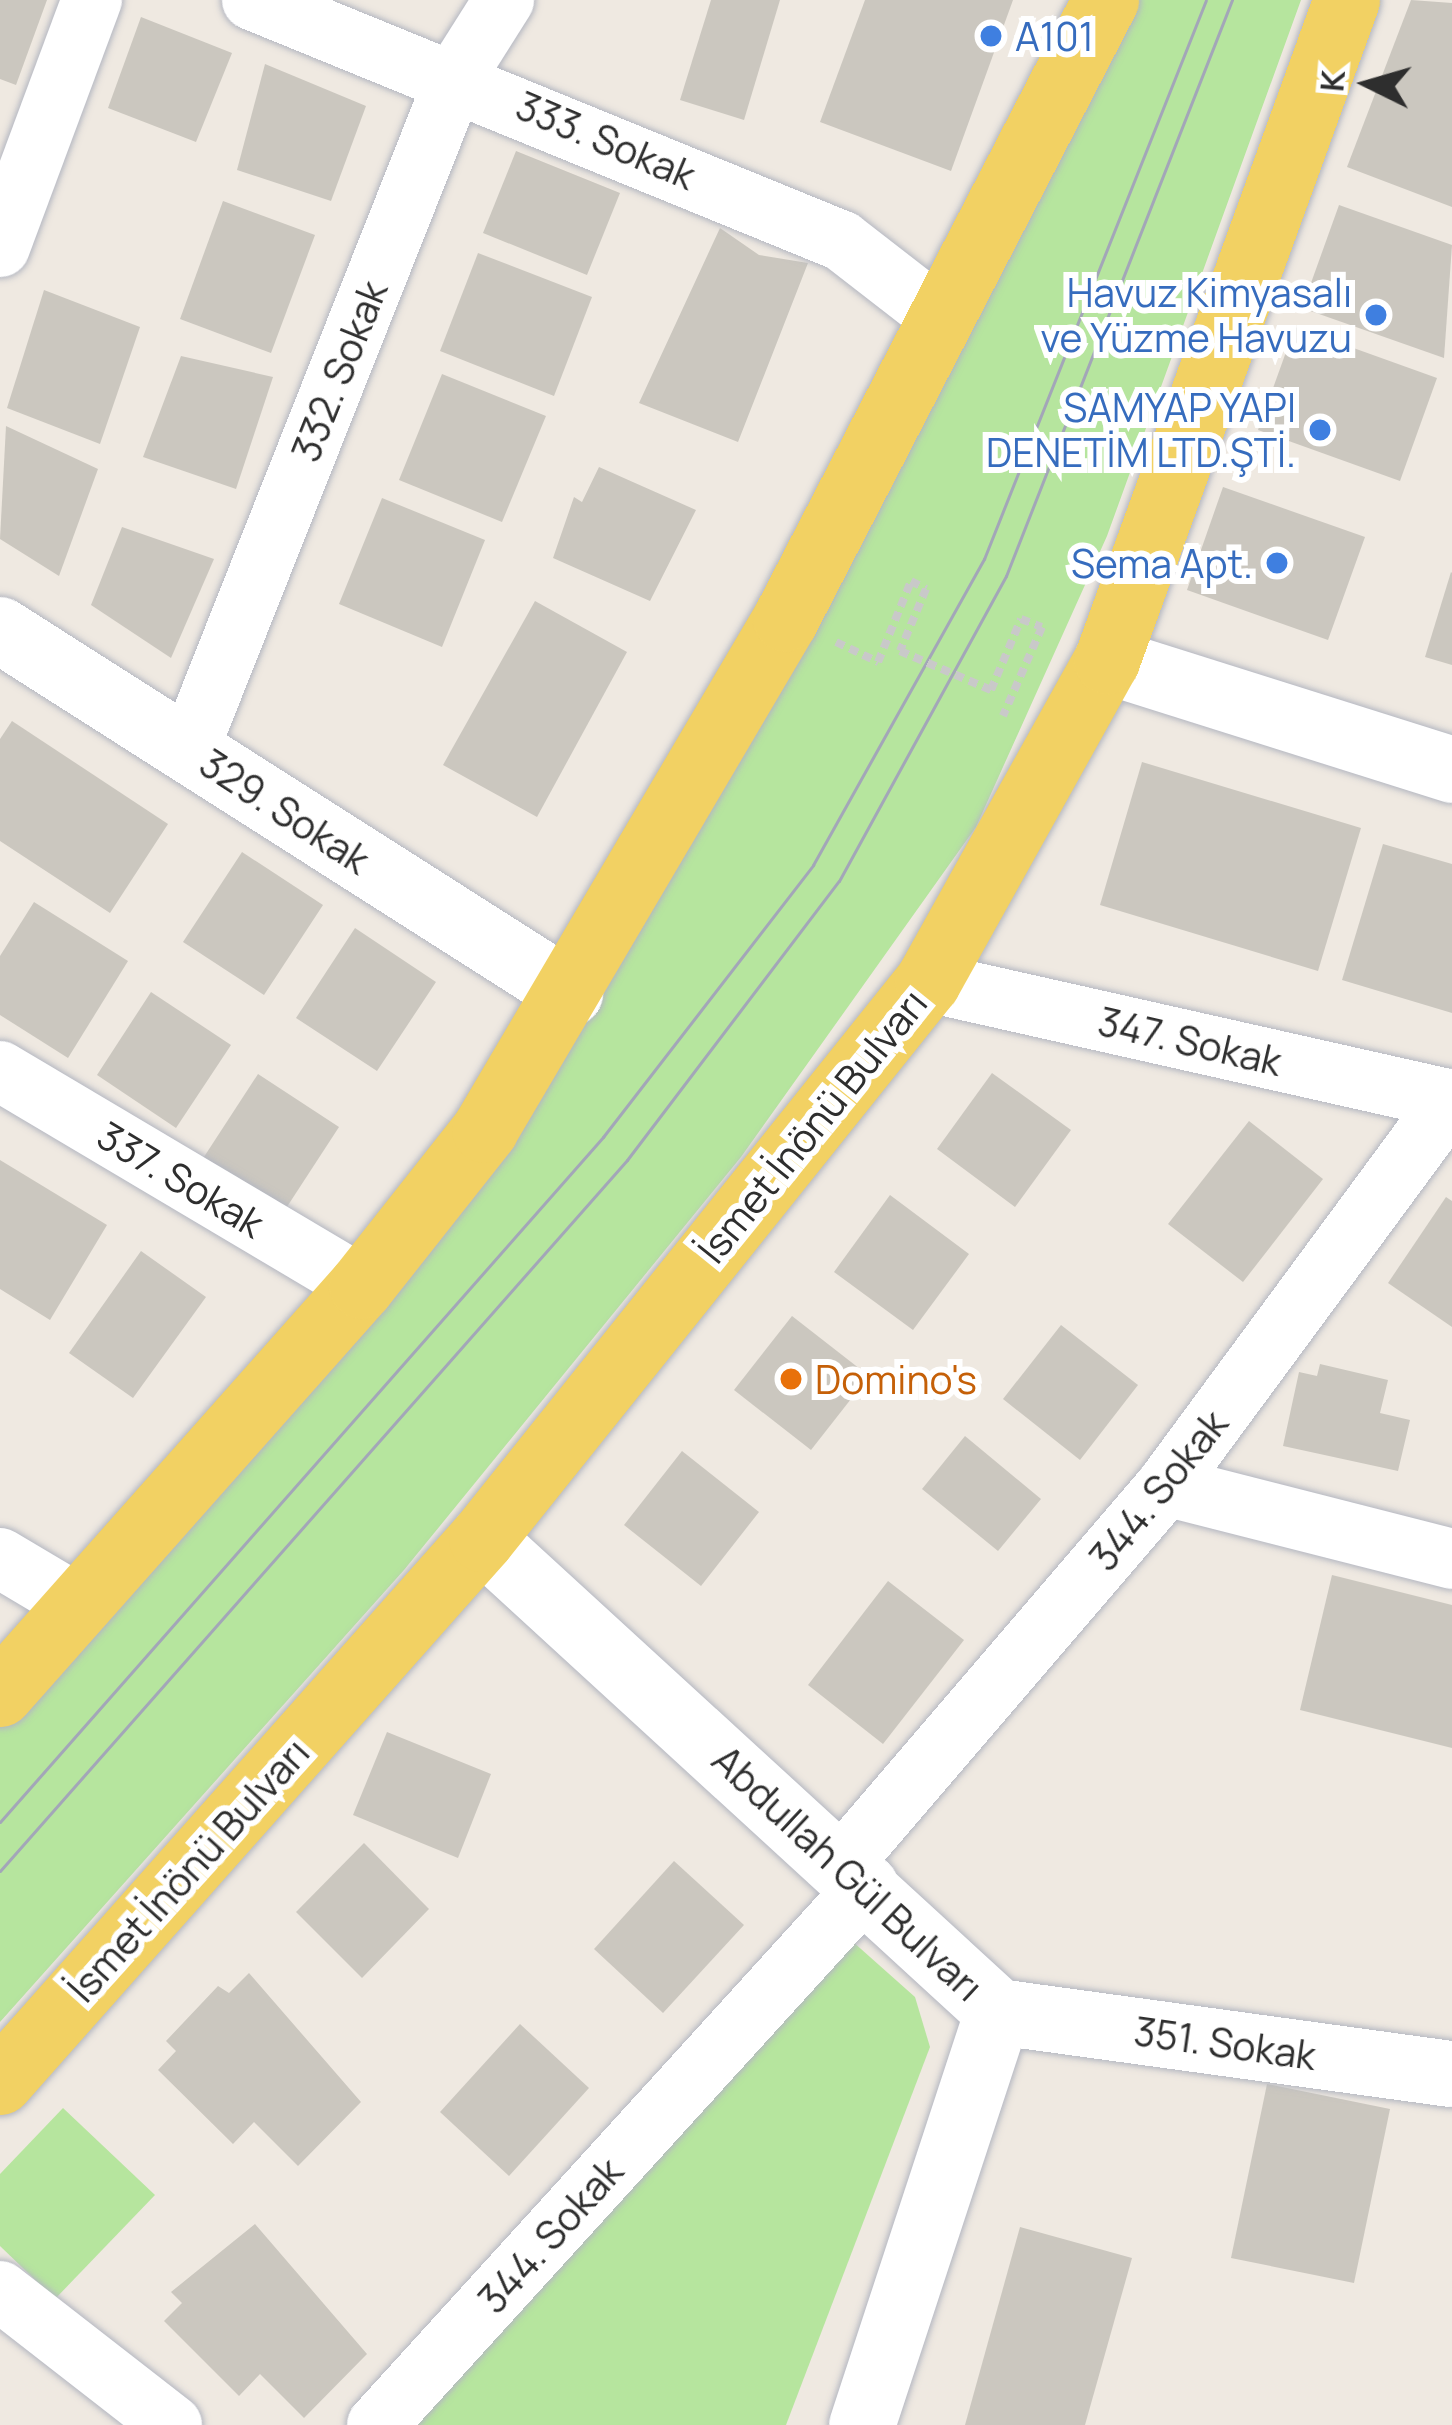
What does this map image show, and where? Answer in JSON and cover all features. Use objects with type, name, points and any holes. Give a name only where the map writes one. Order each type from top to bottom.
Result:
[{"type":"main road","points":[[0,1694],[362,1286],[485,1130],[570,993],[786,619],[1106,0]]},
{"type":"main road","name":"İsmet İnönü Bulvarı","points":[[0,2082],[482,1539],[928,982],[1107,661],[1348,0]]},
{"type":"street","points":[[0,247],[92,0]]},
{"type":"street","name":"333. Sokak","points":[[253,0],[456,76],[842,241],[940,317]]},
{"type":"street","name":"332. Sokak","points":[[188,749],[456,76],[504,0]]},
{"type":"street","name":"329. Sokak","points":[[0,631],[570,993]]},
{"type":"street","points":[[1107,661],[1452,770]]},
{"type":"street","name":"347. Sokak","points":[[928,982],[1452,1100]]},
{"type":"street","name":"337. Sokak","points":[[0,1071],[362,1286]]},
{"type":"street","name":"344. Sokak","points":[[377,2425],[855,1875],[1166,1486],[1452,1100]]},
{"type":"street","points":[[1166,1486],[1452,1559]]},
{"type":"street","name":"Abdullah Gül Bulvarı","points":[[482,1539],[855,1875],[998,2012],[862,2425]]},
{"type":"street","points":[[0,1558],[79,1605]]},
{"type":"street","name":"351. Sokak","points":[[998,2012],[1452,2074]]},
{"type":"street","points":[[0,2291],[172,2425]]},
{"type":"path","points":[[878,662],[911,581],[926,589],[900,651],[991,690],[1022,619],[1042,627],[1002,718]]},
{"type":"green space","points":[[1121,0],[1301,0],[1107,536],[976,827],[741,1157],[404,1570],[0,2022],[0,1724],[504,1123]]},
{"type":"green space","points":[[843,1933],[915,1997],[930,2047],[786,2425],[399,2425]]},
{"type":"green space","points":[[63,2108],[155,2195],[55,2299],[0,2246],[0,2174]]},
{"type":"building","points":[[0,0],[47,0],[16,85],[0,79]]},
{"type":"building","points":[[711,0],[780,0],[744,120],[680,100]]},
{"type":"building","points":[[865,0],[1013,0],[951,171],[820,122]]},
{"type":"building","points":[[1411,0],[1452,3],[1452,207],[1347,167]]},
{"type":"building","points":[[141,17],[232,53],[196,142],[108,108]]},
{"type":"building","points":[[265,64],[366,106],[331,201],[237,170]]},
{"type":"building","points":[[516,151],[620,193],[587,275],[483,233]]},
{"type":"building","points":[[223,201],[315,235],[271,353],[180,319]]},
{"type":"building","points":[[1339,205],[1452,245],[1444,358],[1302,308]]},
{"type":"building","points":[[720,228],[759,255],[808,263],[738,442],[639,403]]},
{"type":"building","points":[[478,253],[592,297],[554,396],[440,351]]},
{"type":"building","points":[[44,290],[140,327],[100,444],[7,408]]},
{"type":"building","points":[[1295,327],[1437,378],[1400,481],[1258,430]]},
{"type":"building","points":[[181,356],[273,377],[236,489],[143,457]]},
{"type":"building","points":[[442,374],[546,416],[502,522],[399,480]]},
{"type":"building","points":[[6,426],[98,469],[59,576],[0,539]]},
{"type":"building","points":[[599,467],[696,510],[650,601],[553,558],[574,497],[582,502]]},
{"type":"building","points":[[1223,487],[1365,537],[1328,640],[1187,590]]},
{"type":"building","points":[[382,498],[485,540],[442,647],[339,604]]},
{"type":"building","points":[[122,527],[214,559],[171,658],[91,605]]},
{"type":"building","points":[[1452,573],[1452,665],[1425,657]]},
{"type":"building","points":[[535,601],[627,652],[537,817],[443,765]]},
{"type":"building","points":[[12,721],[168,824],[110,913],[0,841],[0,739]]},
{"type":"building","points":[[1142,762],[1361,828],[1318,971],[1100,905]]},
{"type":"building","points":[[1383,844],[1452,864],[1452,1013],[1342,980]]},
{"type":"building","points":[[242,852],[323,905],[264,995],[183,942]]},
{"type":"building","points":[[34,902],[128,961],[68,1058],[0,1015],[0,956]]},
{"type":"building","points":[[355,928],[436,982],[377,1071],[296,1018]]},
{"type":"building","points":[[151,992],[231,1045],[176,1128],[97,1075]]},
{"type":"building","points":[[992,1073],[1071,1130],[1015,1207],[937,1149]]},
{"type":"building","points":[[258,1074],[339,1127],[281,1216],[200,1163]]},
{"type":"building","points":[[1249,1121],[1323,1179],[1243,1282],[1168,1224]]},
{"type":"building","points":[[0,1160],[107,1225],[50,1320],[0,1289]]},
{"type":"building","points":[[890,1195],[969,1254],[913,1330],[834,1272]]},
{"type":"building","points":[[1446,1197],[1452,1201],[1452,1327],[1388,1283]]},
{"type":"building","points":[[141,1251],[206,1297],[133,1398],[69,1353]]},
{"type":"building","points":[[792,1316],[869,1376],[811,1450],[734,1390]]},
{"type":"building","points":[[1061,1325],[1138,1385],[1080,1460],[1003,1399]]},
{"type":"building","points":[[1320,1364],[1388,1380],[1380,1413],[1410,1420],[1398,1471],[1283,1446],[1299,1372],[1317,1376]]},
{"type":"building","points":[[965,1436],[1041,1499],[998,1551],[922,1489]]},
{"type":"building","points":[[682,1451],[759,1512],[701,1586],[624,1525]]},
{"type":"building","points":[[1332,1575],[1452,1605],[1452,1748],[1300,1710]]},
{"type":"building","points":[[888,1581],[964,1640],[883,1744],[808,1685]]},
{"type":"building","points":[[387,1732],[491,1774],[458,1858],[353,1815]]},
{"type":"building","points":[[364,1843],[429,1909],[362,1978],[296,1912]]},
{"type":"building","points":[[674,1861],[744,1925],[663,2013],[594,1949]]},
{"type":"building","points":[[249,1973],[361,2102],[298,2166],[254,2122],[233,2144],[158,2070],[176,2051],[166,2041],[218,1986],[229,1993]]},
{"type":"building","points":[[520,2024],[589,2088],[509,2176],[440,2112]]},
{"type":"building","points":[[1267,2084],[1390,2109],[1354,2283],[1231,2258]]},
{"type":"building","points":[[255,2224],[367,2354],[304,2418],[260,2374],[239,2396],[164,2321],[182,2303],[171,2292]]},
{"type":"building","points":[[1020,2227],[1132,2258],[1085,2425],[965,2425]]},
{"type":"tram line","points":[[0,1822],[603,1137],[813,865],[984,559],[1206,0]]},
{"type":"tram line","points":[[0,1871],[627,1160],[839,881],[1006,576],[1232,0]]},
{"type":"place","name":"A101","points":[[991,36]]},
{"type":"place","name":"Havuz Kimyasalı ve Yüzme Havuzu","points":[[1376,315]]},
{"type":"place","name":"SAMYAP YAPI DENETİM LTD.ŞTİ.","points":[[1320,430]]},
{"type":"place","name":"Sema Apt.","points":[[1277,563]]},
{"type":"place","name":"Domino's","points":[[791,1379]]}]
